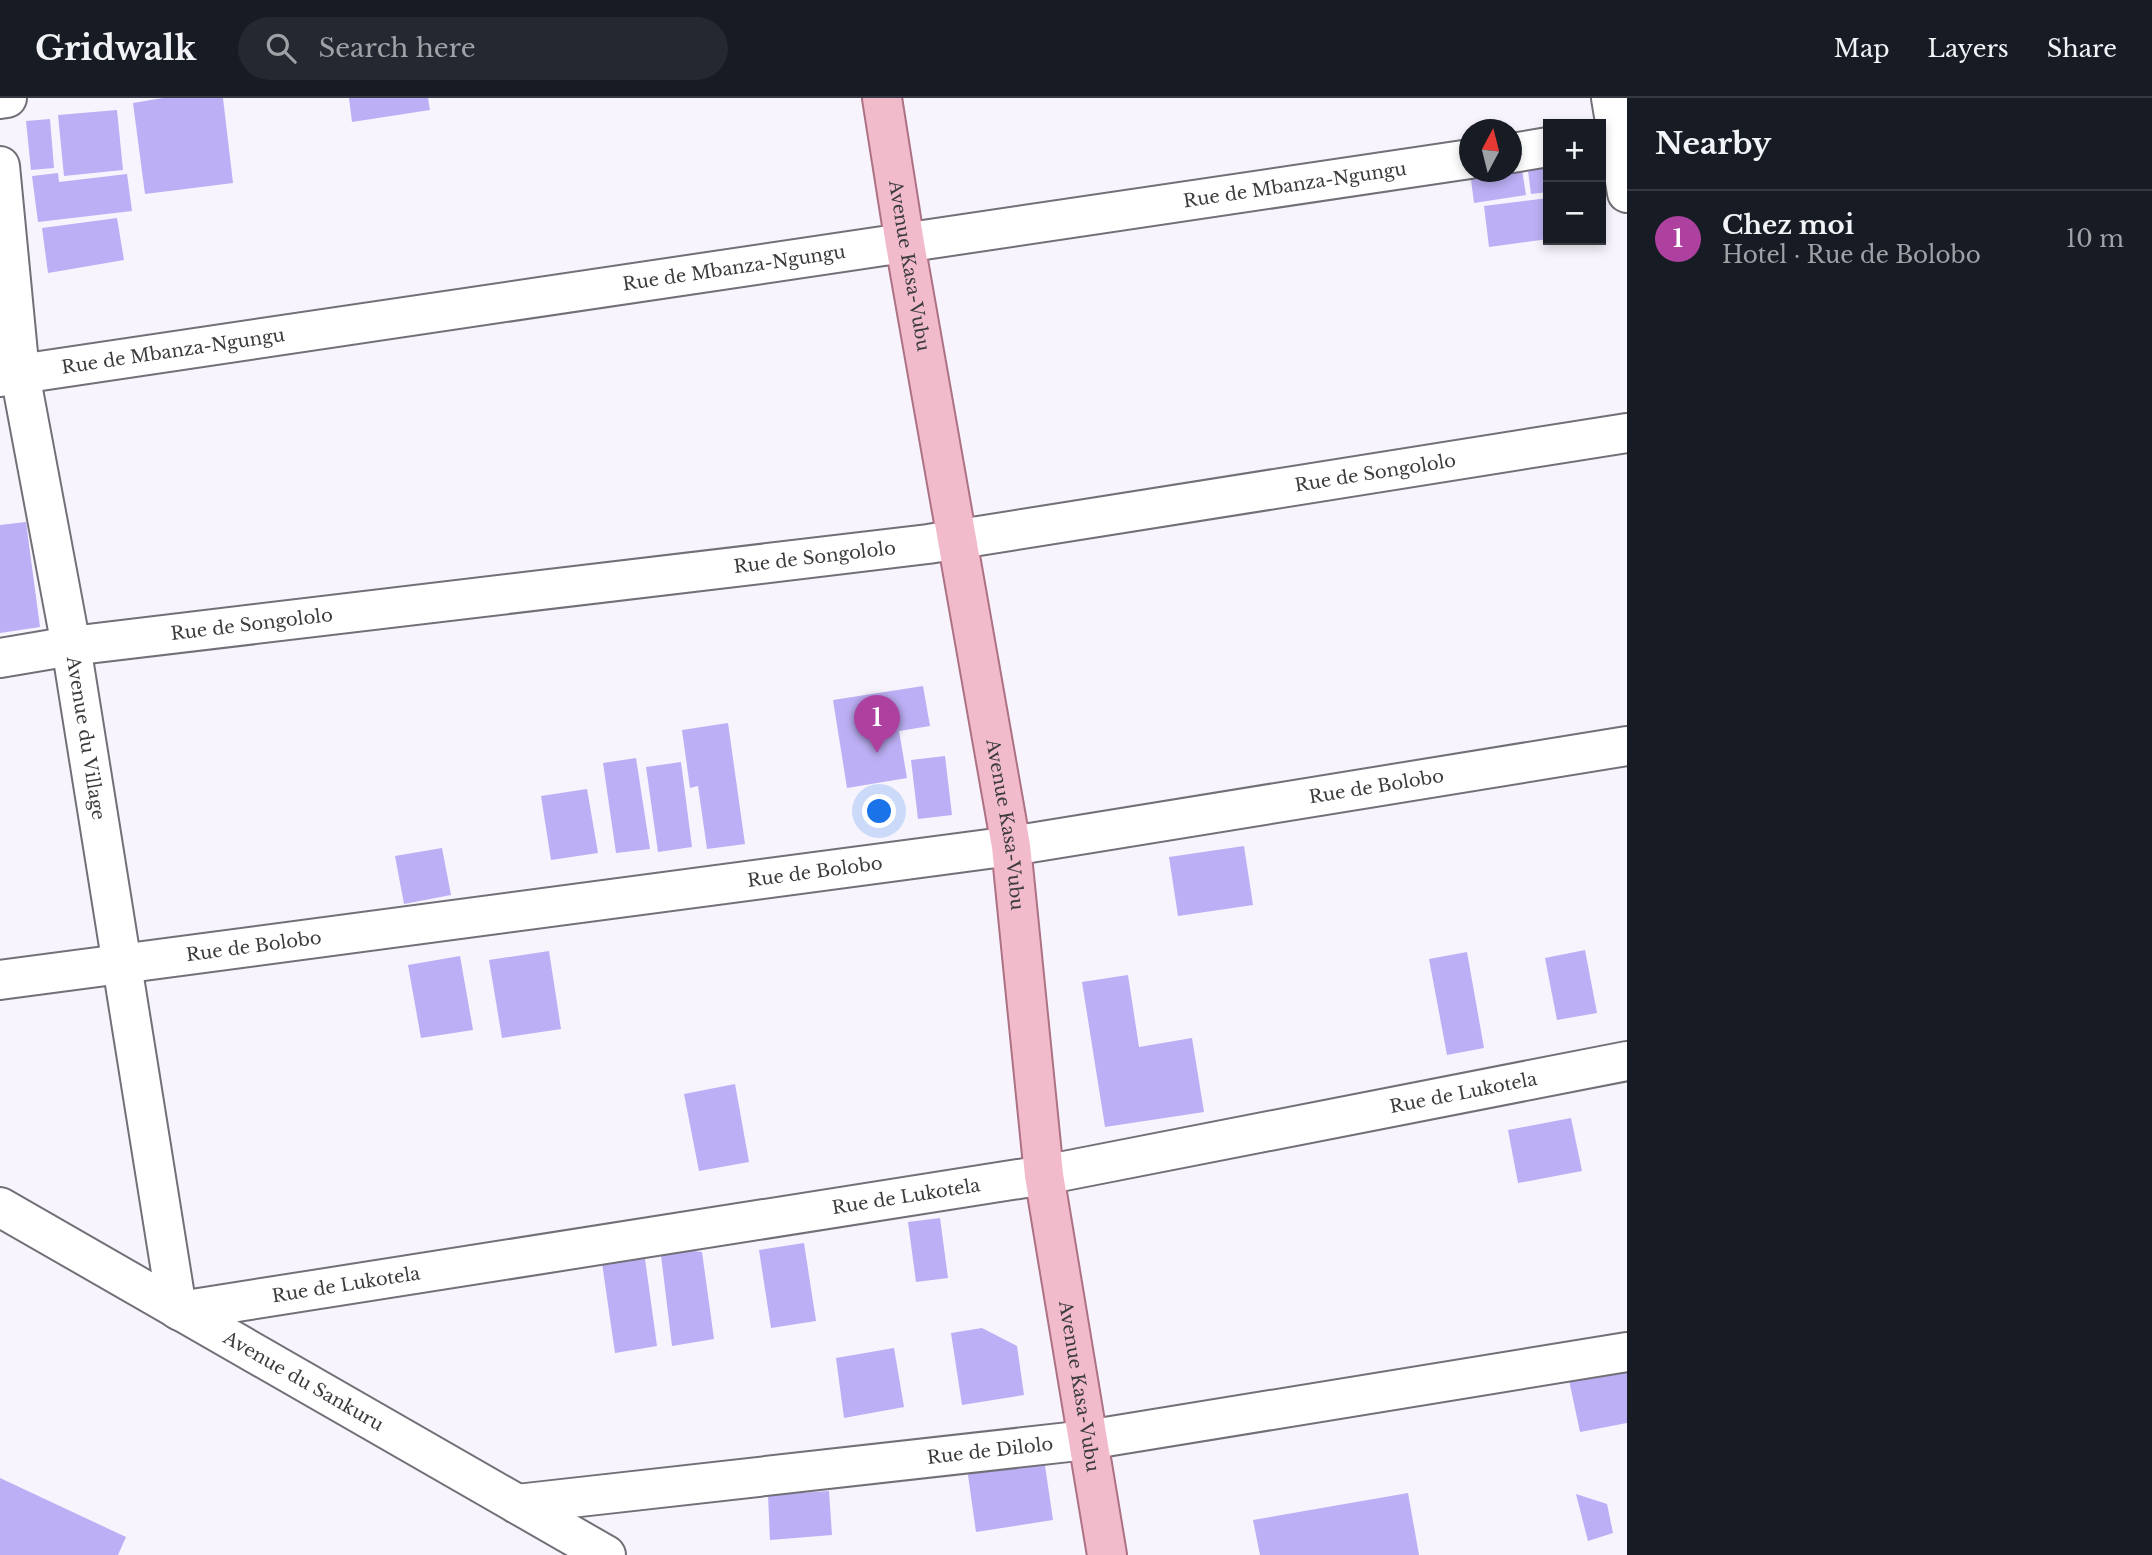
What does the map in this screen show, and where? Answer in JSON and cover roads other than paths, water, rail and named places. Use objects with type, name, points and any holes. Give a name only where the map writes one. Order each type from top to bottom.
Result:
[{"type":"main road","name":"Avenue Kasa-Vubu","points":[[882,98],[905,244],[1011,846],[1044,1175],[1107,1555]]},
{"type":"street","points":[[0,99],[7,98]]},
{"type":"street","points":[[1611,98],[1615,137],[1627,193]]},
{"type":"street","points":[[1522,152],[1543,149]]},
{"type":"street","name":"Rue de Mbanza-Ngungu","points":[[10,376],[1459,161]]},
{"type":"street","name":"Avenue du Village","points":[[0,166],[10,376],[71,646],[120,964],[178,1310]]},
{"type":"street","name":"Rue de Songololo","points":[[0,658],[71,646],[928,544],[1627,433]]},
{"type":"street","name":"Rue de Bolobo","points":[[0,980],[1011,846],[1627,746]]},
{"type":"street","name":"Rue de Lukotela","points":[[178,1310],[1044,1175],[1627,1061]]},
{"type":"street","name":"Avenue du Sankuru","points":[[0,1207],[606,1555]]},
{"type":"street","name":"Rue de Dilolo","points":[[517,1504],[1087,1440],[1627,1352]]},
{"type":"place","name":"Chez moi","points":[[877,753]]}]
